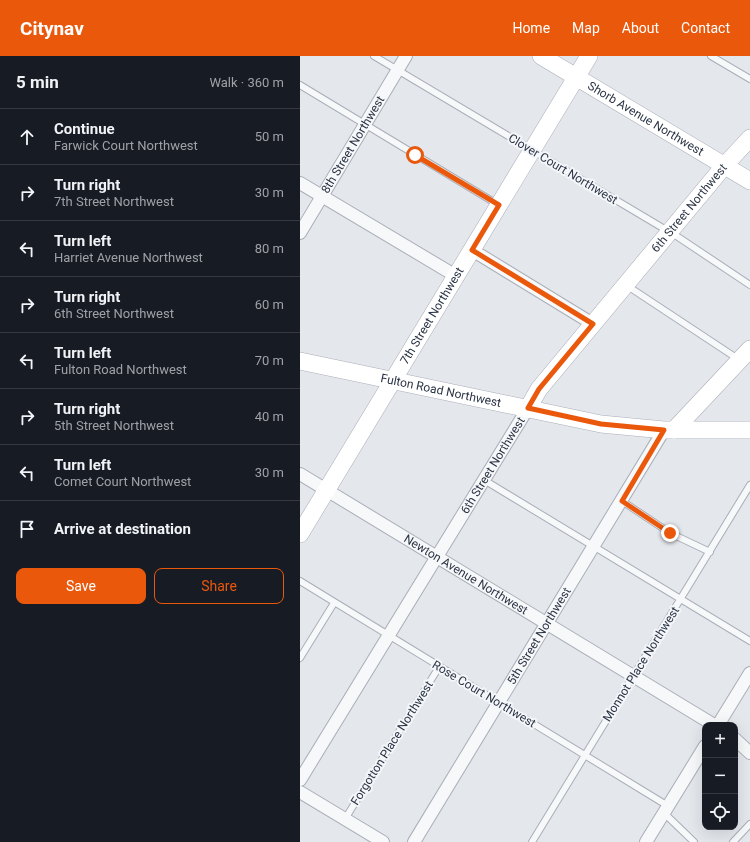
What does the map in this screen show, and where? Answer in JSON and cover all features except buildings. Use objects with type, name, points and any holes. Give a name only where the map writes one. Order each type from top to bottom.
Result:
[{"type":"main road","name":"Shorb Avenue Northwest","points":[[541,56],[750,181]]},
{"type":"main road","name":"7th Street Northwest","points":[[300,534],[589,56]]},
{"type":"main road","name":"6th Street Northwest","points":[[528,408],[539,389],[725,165],[750,138]]},
{"type":"main road","name":"5th Street Northwest","points":[[669,430],[745,355]]},
{"type":"main road","name":"Fulton Road Northwest","points":[[300,361],[601,424],[669,430],[750,430]]},
{"type":"street","name":"8th Street Northwest","points":[[300,233],[406,56]]},
{"type":"street","points":[[300,183],[456,276]]},
{"type":"street","points":[[472,250],[593,324]]},
{"type":"street","name":"6th Street Northwest","points":[[300,780],[528,408]]},
{"type":"street","name":"5th Street Northwest","points":[[414,842],[594,546],[669,430]]},
{"type":"street","name":"Newton Avenue Northwest","points":[[300,474],[709,722]]},
{"type":"street","points":[[720,722],[750,673]]},
{"type":"street","points":[[738,742],[750,753]]},
{"type":"street","points":[[646,842],[702,751]]},
{"type":"street","points":[[300,792],[383,842]]},
{"type":"lane","name":"Clover Court Northwest","points":[[374,56],[669,232],[750,285]]},
{"type":"lane","points":[[711,56],[750,79]]},
{"type":"lane","points":[[300,85],[499,205]]},
{"type":"lane","points":[[625,285],[745,355]]},
{"type":"lane","points":[[484,480],[750,641]]},
{"type":"lane","name":"Monnot Place Northwest","points":[[532,842],[750,485]]},
{"type":"lane","points":[[622,501],[670,533],[710,552]]},
{"type":"lane","name":"Rose Court Northwest","points":[[300,582],[585,756],[666,810],[694,842]]},
{"type":"lane","points":[[300,658],[334,603]]},
{"type":"lane","name":"Forgotton Place Northwest","points":[[345,819],[439,667]]},
{"type":"lane","points":[[733,842],[750,824]]},
{"type":"route","points":[[415,155],[499,205],[472,250],[593,324],[539,389],[528,408],[601,424],[627,428],[664,430],[622,501],[670,533]]}]
